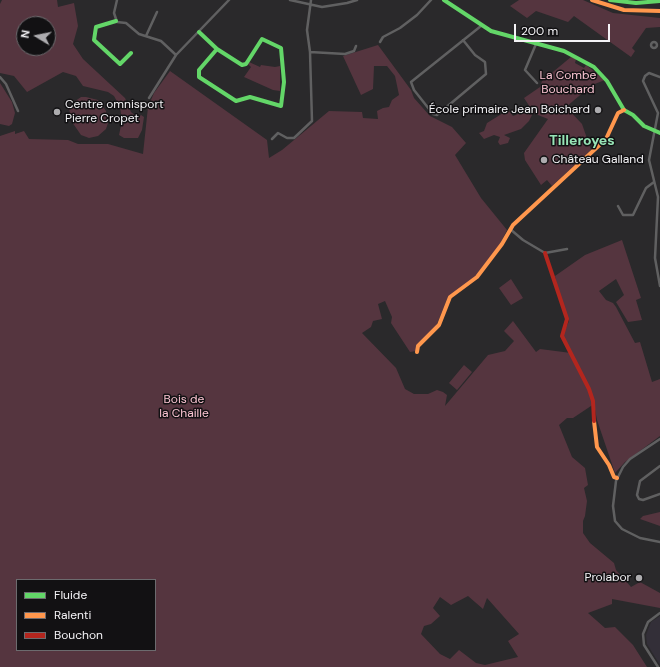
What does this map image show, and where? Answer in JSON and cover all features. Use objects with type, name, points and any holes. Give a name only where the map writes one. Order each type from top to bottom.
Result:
[{"type":"main road","points":[[444,0],[481,26],[510,38],[572,54],[594,67],[607,81],[624,110],[633,114],[644,126],[660,133]]},
{"type":"main road","points":[[592,0],[624,10],[660,12]]},
{"type":"main road","points":[[610,0],[636,3],[660,1]]},
{"type":"main road","points":[[116,20],[96,27],[94,40],[120,64],[131,53]]},
{"type":"main road","points":[[199,32],[217,49],[244,66],[262,39],[281,48],[284,82],[281,106],[250,98],[241,102],[236,101],[200,77],[198,73],[217,49]]},
{"type":"main road","points":[[417,352],[418,346],[439,325],[450,296],[477,277],[502,244],[510,228],[606,139],[618,113],[624,110]]},
{"type":"main road","points":[[545,253],[558,299],[567,319],[562,336],[589,389],[593,401],[594,432],[597,447],[609,465],[614,477],[617,478]]},
{"type":"street","points":[[117,0],[114,13],[116,20],[126,23],[136,32],[160,41],[176,55]]},
{"type":"street","points":[[149,98],[176,55],[229,0]]},
{"type":"street","points":[[290,0],[310,6],[333,6],[357,0]]},
{"type":"street","points":[[272,139],[278,133],[287,138],[294,138],[312,121],[310,52],[307,30],[311,0]]},
{"type":"street","points":[[380,42],[383,37],[400,28],[417,15],[431,0]]},
{"type":"street","points":[[146,36],[157,12]]},
{"type":"street","points":[[463,40],[475,55],[485,62],[486,74],[437,115],[433,114],[411,83],[463,40],[481,26]]},
{"type":"street","points":[[536,44],[525,70],[537,83]]},
{"type":"street","points":[[310,52],[345,54],[354,51],[356,46]]},
{"type":"street","points":[[660,77],[649,73],[644,79],[644,84],[658,113],[648,160],[658,200],[655,258],[660,286]]},
{"type":"street","points":[[0,77],[6,84],[18,111]]},
{"type":"street","points":[[618,206],[623,215],[633,215],[646,188],[654,182]]},
{"type":"street","points":[[510,228],[523,240],[545,253],[567,249]]},
{"type":"street","points":[[660,439],[630,459],[617,478],[613,506],[616,523],[622,529],[640,538],[660,542]]},
{"type":"street","points":[[660,466],[640,481],[637,495],[639,499],[643,500],[660,494]]},
{"type":"street","points":[[658,667],[644,645],[643,634],[648,622],[660,613]]},
{"type":"shaded area","points":[[660,616],[660,665],[647,644],[646,635],[651,622]]},
{"type":"green space","points":[[2,0],[57,0],[58,7],[74,3],[78,26],[73,44],[83,59],[125,98],[131,112],[138,118],[141,115],[144,117],[142,130],[138,138],[124,138],[119,135],[122,121],[120,107],[114,96],[108,92],[83,86],[76,76],[63,72],[27,92],[14,76],[0,73],[0,4]]},
{"type":"green space","points":[[519,0],[583,0],[613,13],[660,18],[660,27],[646,28],[632,48],[635,51],[631,57],[574,16],[568,22],[536,11],[527,18],[510,6]]},
{"type":"green space","name":"Bois de la Chaille","points":[[378,45],[411,90],[414,98],[430,116],[452,127],[466,143],[455,155],[481,198],[507,230],[500,244],[476,276],[448,297],[435,329],[416,351],[410,352],[391,323],[392,317],[385,301],[378,304],[382,319],[373,321],[371,327],[362,333],[396,368],[405,389],[414,394],[428,394],[437,390],[443,392],[447,395],[445,406],[488,355],[505,351],[514,341],[504,331],[513,321],[536,352],[540,349],[571,353],[563,335],[569,321],[560,299],[555,276],[585,255],[622,240],[641,298],[636,300],[642,320],[628,322],[616,302],[624,295],[616,279],[599,291],[606,300],[613,303],[616,307],[635,343],[640,342],[652,382],[660,379],[660,436],[625,462],[615,473],[597,420],[594,404],[573,418],[567,418],[559,425],[572,457],[585,468],[588,485],[584,488],[587,501],[583,521],[583,533],[590,543],[614,563],[616,570],[631,587],[640,582],[660,593],[660,608],[612,599],[612,604],[588,613],[605,628],[615,627],[633,645],[647,667],[0,667],[0,136],[15,131],[15,134],[24,131],[29,139],[68,140],[78,144],[108,144],[143,154],[148,107],[154,93],[170,71],[267,140],[269,158],[282,150],[329,111],[362,112],[363,118],[378,119],[377,111],[389,107],[392,100],[399,95],[395,76],[387,66],[374,66],[373,89],[361,95],[343,56]],"holes":[[[468,596],[483,609],[487,598],[519,634],[508,641],[518,657],[485,665],[476,663],[459,650],[450,659],[440,654],[421,634],[424,626],[431,624],[440,616],[433,608],[440,597],[451,605]]]},
{"type":"green space","name":"La Combe Bouchard","points":[[571,57],[576,59],[575,63],[584,68],[586,65],[605,80],[592,85],[566,107],[582,124],[591,150],[552,186],[547,180],[541,185],[525,160],[524,153],[548,119],[533,113],[529,121],[521,129],[504,135],[510,138],[508,143],[500,145],[498,142],[500,137],[494,135],[484,139],[479,133],[484,131],[487,123],[508,110],[513,116],[529,110],[530,107],[524,98],[540,87],[542,81]]},
{"type":"green space","points":[[249,62],[260,67],[261,65],[275,67],[280,66],[280,91],[273,90],[244,77],[251,67],[248,64]]},
{"type":"green space","points":[[0,83],[12,102],[15,113],[12,124],[9,126],[0,124]]},
{"type":"green space","points":[[81,97],[98,100],[106,111],[108,123],[106,129],[98,136],[89,138],[81,135],[72,122],[69,109],[71,104]]},
{"type":"green space","points":[[511,279],[523,298],[511,305],[499,288]]},
{"type":"green space","points":[[464,365],[472,372],[457,390],[449,383]]},
{"type":"green space","points":[[660,512],[660,526],[640,519],[643,516]]},
{"type":"traffic: fast","points":[[444,0],[491,31],[564,51],[594,67],[607,81],[624,110],[633,115],[644,126],[660,133]]},
{"type":"traffic: fast","points":[[610,0],[636,3],[660,1]]},
{"type":"traffic: fast","points":[[116,21],[96,27],[94,40],[120,64],[131,53]]},
{"type":"traffic: fast","points":[[199,32],[217,49],[242,65],[246,64],[262,39],[281,48],[284,82],[281,106],[250,97],[236,101],[199,77],[199,70],[217,49]]},
{"type":"traffic: slow","points":[[592,0],[624,10],[660,11]]},
{"type":"traffic: slow","points":[[417,352],[418,346],[439,325],[450,297],[477,277],[502,244],[513,225],[606,139],[618,113],[624,110]]},
{"type":"traffic: slow","points":[[594,421],[597,447],[609,465],[614,477],[617,478]]},
{"type":"traffic: jam","points":[[545,253],[567,319],[562,336],[589,389],[593,401],[594,421]]},
{"type":"place","name":"École primaire Jean Boichard","points":[[598,110]]},
{"type":"place","name":"Centre omnisport Pierre Cropet","points":[[57,112]]},
{"type":"place","name":"Château Galland","points":[[544,160]]},
{"type":"place","name":"Prolabor","points":[[639,578]]},
{"type":"district","name":"Tilleroyes","points":[[582,141]]}]
